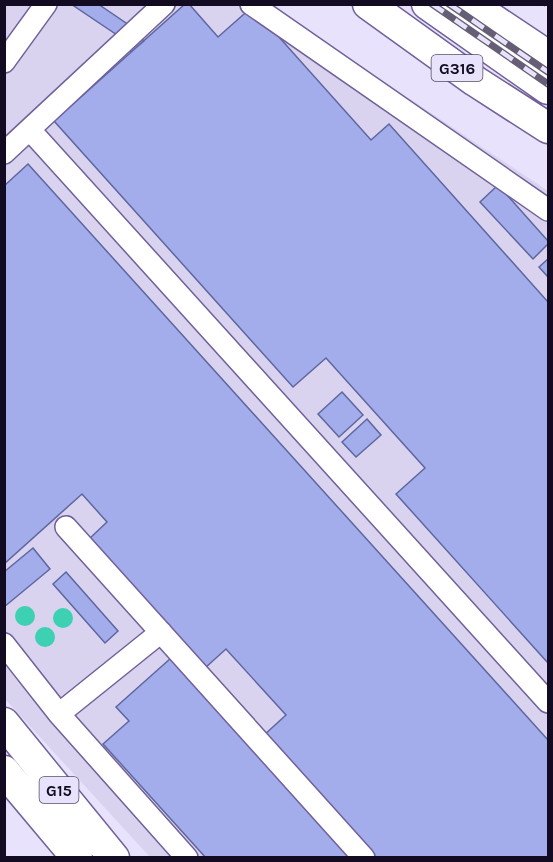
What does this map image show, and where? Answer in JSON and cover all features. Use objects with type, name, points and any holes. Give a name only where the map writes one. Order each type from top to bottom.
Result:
[{"type":"highway","points":[[343,4],[475,81]]},
{"type":"highway","name":"G316","points":[[368,4],[475,81],[549,128]]},
{"type":"highway","points":[[390,4],[549,114]]},
{"type":"highway","points":[[427,4],[549,88]]},
{"type":"highway","points":[[470,4],[549,56]]},
{"type":"highway","points":[[477,4],[512,32]]},
{"type":"highway","name":"G15","points":[[4,723],[114,858]]},
{"type":"highway","name":"G15","points":[[4,771],[77,858]]},
{"type":"lane","points":[[4,62],[46,4]]},
{"type":"lane","points":[[4,153],[30,130],[142,12],[164,4]]},
{"type":"lane","points":[[251,4],[549,210]]},
{"type":"lane","points":[[30,130],[549,702]]},
{"type":"lane","points":[[66,527],[364,858]]},
{"type":"lane","points":[[59,714],[161,632]]},
{"type":"lane","points":[[4,644],[59,714],[187,858]]},
{"type":"path","points":[[543,4],[549,8]]},
{"type":"shaded area","points":[[4,5],[269,5],[548,191],[548,857],[150,857],[5,699]]},
{"type":"shaded area","points":[[21,606],[29,606],[35,612],[35,620],[29,626],[21,626],[15,620],[15,612]]},
{"type":"shaded area","points":[[63,608],[70,611],[73,618],[70,625],[63,628],[56,625],[53,618],[56,611]]},
{"type":"shaded area","points":[[41,627],[49,627],[55,633],[55,641],[49,647],[41,647],[35,641],[35,633]]},
{"type":"building","points":[[71,4],[98,4],[129,25],[144,41],[131,52],[117,35]]},
{"type":"building","points":[[185,4],[189,4],[218,37],[252,7],[371,140],[389,124],[548,302],[548,663],[396,494],[425,468],[326,358],[293,387],[54,121]]},
{"type":"building","points":[[28,164],[548,740],[548,858],[374,858],[263,736],[286,715],[226,649],[205,668],[88,540],[107,522],[82,494],[4,564],[4,186]]},
{"type":"building","points":[[498,185],[548,241],[548,244],[533,259],[480,202]]},
{"type":"building","points":[[548,259],[548,277],[539,267]]},
{"type":"building","points":[[342,392],[363,415],[339,437],[318,414]]},
{"type":"building","points":[[367,419],[381,435],[356,457],[342,442]]},
{"type":"building","points":[[33,548],[50,569],[4,607],[4,572]]},
{"type":"building","points":[[66,572],[118,631],[105,643],[53,584]]},
{"type":"building","points":[[171,658],[352,858],[206,858],[103,744],[129,721],[116,707]]},
{"type":"railway","points":[[432,4],[548,84]]},
{"type":"railway","points":[[449,4],[548,72]]}]
